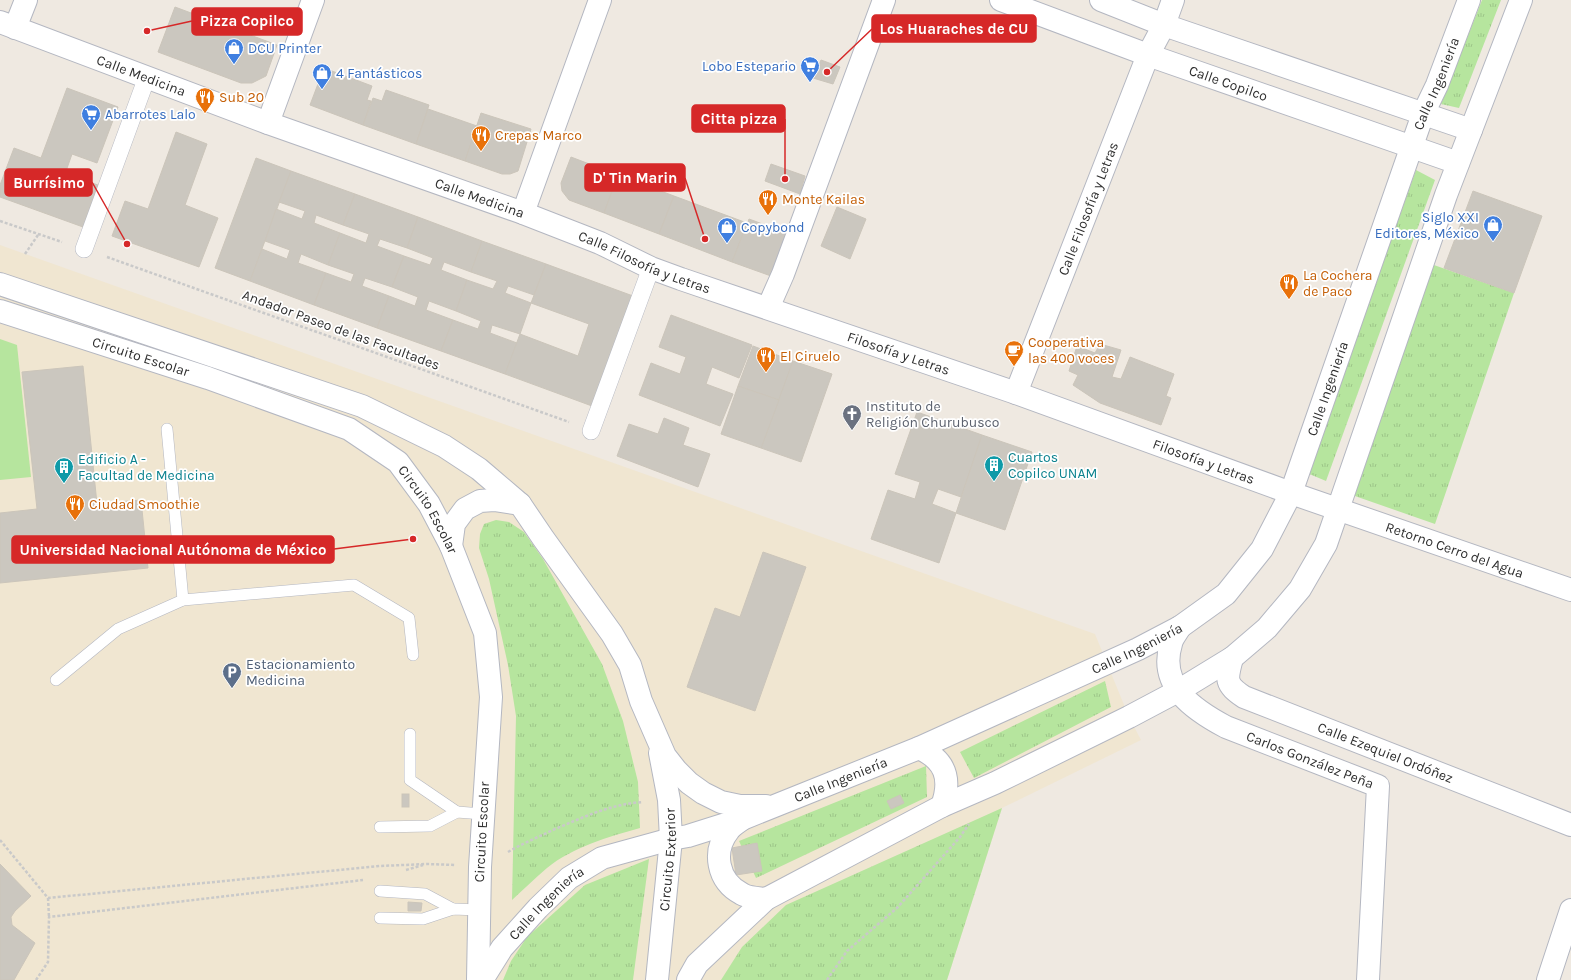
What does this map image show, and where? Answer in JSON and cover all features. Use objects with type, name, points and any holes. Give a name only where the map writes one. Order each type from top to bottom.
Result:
[{"type":"street","points":[[8,25],[26,0]]},
{"type":"street","points":[[268,123],[313,0]]},
{"type":"street","name":"Calle Medicina","points":[[8,25],[268,123],[523,213],[600,0]]},
{"type":"street","points":[[768,308],[783,274],[884,0]]},
{"type":"street","name":"Calle Copilco","points":[[1001,0],[1148,56],[1458,163]]},
{"type":"street","points":[[1101,0],[1164,25],[1471,130]]},
{"type":"street","name":"Calle Filosofía y Letras","points":[[1016,394],[1148,56],[1164,25],[1173,0]]},
{"type":"street","name":"Calle Ingeniería","points":[[482,980],[502,948],[538,908],[569,878],[602,858],[671,839],[688,836],[742,819],[918,748],[1138,649],[1180,627],[1226,594],[1262,549],[1291,493],[1423,114],[1437,85],[1469,0]]},
{"type":"street","points":[[688,980],[697,964],[766,899],[942,806],[996,783],[1130,717],[1178,691],[1232,658],[1267,628],[1300,589],[1326,544],[1458,163],[1521,0]]},
{"type":"street","points":[[84,249],[147,77]]},
{"type":"street","name":"Calle Filosofía y Letras","points":[[523,213],[600,243],[651,268],[768,308]]},
{"type":"street","points":[[591,431],[651,268]]},
{"type":"street","name":"Circuito Escolar","points":[[0,284],[362,406],[444,446],[479,469],[520,504],[542,538],[612,634],[630,666],[641,701],[658,740]]},
{"type":"street","name":"Filosofía y Letras","points":[[768,308],[1016,394],[1338,509]]},
{"type":"street","name":"Circuito Escolar","points":[[0,311],[208,378],[349,429],[398,462],[429,504],[451,546],[485,633],[491,697],[480,867],[478,980]]},
{"type":"street","points":[[451,546],[454,524],[465,509],[480,501],[494,500],[520,504]]},
{"type":"street","name":"Retorno Cerro del Agua","points":[[1338,509],[1521,574],[1571,590]]},
{"type":"street","name":"Carlos González Peña","points":[[1180,627],[1171,643],[1168,659],[1171,674],[1178,691],[1189,704],[1203,715],[1226,727],[1378,786],[1368,980]]},
{"type":"street","name":"Calle Ezequiel Ordóñez","points":[[1232,658],[1227,674],[1229,682],[1233,689],[1244,697],[1571,825]]},
{"type":"street","points":[[658,740],[665,756],[676,770],[689,783],[703,793],[721,802],[740,806],[760,807],[779,805]]},
{"type":"street","name":"Circuito Exterior","points":[[657,980],[671,839],[669,800],[658,740]]},
{"type":"street","points":[[918,748],[929,753],[938,761],[944,771],[947,782],[946,794],[942,806]]},
{"type":"street","points":[[742,819],[730,828],[722,839],[718,856],[721,870],[730,886],[743,895],[766,899]]},
{"type":"street","points":[[1548,980],[1571,910]]},
{"type":"lane","points":[[167,429],[183,600]]},
{"type":"lane","points":[[56,680],[118,629],[183,600],[354,585],[409,618],[413,655]]},
{"type":"lane","points":[[410,734],[410,780],[433,794],[457,812]]},
{"type":"lane","points":[[380,827],[430,826],[457,812],[483,814]]},
{"type":"lane","points":[[380,891],[425,894],[453,909]]},
{"type":"lane","points":[[380,918],[423,919],[453,909],[479,910]]},
{"type":"path","points":[[0,221],[38,235],[25,254]]},
{"type":"path","name":"Andador Paseo de las Facultades","points":[[84,249],[591,431]]},
{"type":"path","points":[[48,898],[380,866],[427,864],[480,867],[523,843],[594,812],[625,803],[669,800]]},
{"type":"path","points":[[827,980],[847,951],[898,907],[960,837],[972,819]]},
{"type":"path","points":[[0,840],[48,898],[48,962],[36,980]]},
{"type":"path","points":[[400,872],[427,864]]},
{"type":"path","points":[[49,918],[364,879]]},
{"type":"shaded area","points":[[0,245],[1095,634],[1129,717],[1141,740],[1002,808],[947,980],[0,980]]},
{"type":"green space","points":[[1482,0],[1501,0],[1459,108],[1441,104]]},
{"type":"green space","points":[[1416,170],[1435,180],[1326,481],[1307,473]]},
{"type":"green space","points":[[1431,264],[1514,293],[1435,524],[1352,495]]},
{"type":"green space","points":[[0,339],[17,345],[31,477],[0,480]]},
{"type":"green space","points":[[496,520],[509,522],[524,532],[543,559],[602,664],[623,721],[638,782],[640,828],[603,839],[568,854],[547,868],[512,900],[516,716],[508,665],[489,579],[479,548],[480,534],[484,524]]},
{"type":"green space","points":[[1105,681],[1111,707],[974,778],[960,752]]},
{"type":"green space","points":[[926,766],[927,797],[756,878],[739,841]]},
{"type":"green space","points":[[1002,808],[947,980],[721,980],[742,947],[786,905]]},
{"type":"green space","points":[[649,859],[633,980],[503,980],[511,961],[527,937],[585,885]]},
{"type":"building","points":[[175,7],[277,45],[266,76],[252,83],[241,83],[158,52]]},
{"type":"building","points":[[821,60],[840,67],[833,84],[813,78]]},
{"type":"building","points":[[324,68],[372,86],[367,100],[371,101],[363,125],[310,105]]},
{"type":"building","points":[[67,88],[118,107],[97,163],[72,154],[65,174],[98,185],[83,227],[0,197],[0,185],[14,148],[41,158]]},
{"type":"building","points":[[386,90],[429,105],[416,144],[363,125],[373,98],[382,101]]},
{"type":"building","points":[[428,109],[477,126],[465,161],[416,144]]},
{"type":"building","points":[[481,113],[531,129],[518,171],[510,174],[502,174],[465,161]]},
{"type":"building","points":[[176,132],[207,144],[185,205],[218,218],[199,267],[112,236],[125,201],[148,209]]},
{"type":"building","points":[[571,157],[618,175],[604,213],[569,200],[562,191],[561,183]]},
{"type":"building","points":[[256,158],[291,171],[250,281],[215,268]]},
{"type":"building","points":[[771,164],[805,176],[800,194],[765,181]]},
{"type":"building","points":[[291,171],[355,194],[343,225],[316,215],[314,223],[340,233],[328,265],[301,254],[298,263],[326,273],[314,305],[250,281],[262,249],[287,259],[290,250],[265,241],[276,209],[302,219],[305,211],[279,202]]},
{"type":"building","points":[[618,175],[674,196],[659,234],[604,213]]},
{"type":"building","name":"Siglo XXI Editores, México","points":[[1473,191],[1542,216],[1514,293],[1444,268]]},
{"type":"building","points":[[355,194],[418,217],[407,248],[380,239],[377,246],[404,256],[392,287],[365,278],[362,286],[389,296],[377,328],[314,305],[326,273],[351,282],[354,274],[328,265],[340,233],[366,243],[369,234],[343,225]]},
{"type":"building","points":[[674,196],[747,223],[732,262],[659,234]]},
{"type":"building","points":[[837,207],[866,219],[850,259],[821,246]]},
{"type":"building","points":[[418,217],[482,241],[471,272],[444,262],[441,270],[467,280],[456,311],[429,301],[426,310],[453,320],[441,351],[377,328],[389,296],[415,306],[418,297],[392,287],[404,256],[430,265],[433,258],[407,248]]},
{"type":"building","points":[[749,219],[787,233],[771,276],[732,262]]},
{"type":"building","points":[[482,241],[546,264],[534,295],[508,286],[505,293],[531,303],[520,334],[492,325],[490,333],[517,343],[505,374],[441,351],[453,320],[478,329],[481,321],[456,311],[467,280],[493,289],[497,281],[471,272]]},
{"type":"building","points":[[546,264],[633,296],[592,406],[505,374],[520,334],[578,356],[589,324],[531,303]]},
{"type":"building","points":[[671,315],[752,345],[739,378],[712,367],[706,384],[733,394],[720,426],[639,395],[651,363],[680,374],[686,357],[659,347]]},
{"type":"building","points":[[1100,344],[1121,350],[1112,377],[1121,379],[1130,357],[1174,374],[1166,396],[1171,398],[1161,425],[1100,403],[1073,385],[1078,375],[1069,371],[1077,346],[1095,353]]},
{"type":"building","name":"El Ciruelo","points":[[753,346],[793,361],[779,400],[738,386]]},
{"type":"building","points":[[793,361],[832,374],[801,462],[761,448]]},
{"type":"building","name":"Edificio A - Facultad de Medicina","points":[[83,366],[97,504],[141,500],[148,568],[0,583],[0,513],[37,509],[22,372]]},
{"type":"building","points":[[738,386],[779,400],[761,448],[721,434]]},
{"type":"building","points":[[917,412],[982,435],[961,497],[938,489],[932,504],[956,513],[939,563],[871,539],[888,490],[915,499],[920,482],[895,474]]},
{"type":"building","points":[[664,418],[689,428],[683,445],[710,454],[698,487],[617,456],[629,424],[658,434]]},
{"type":"building","name":"Cuartos Copilco UNAM","points":[[982,435],[1032,452],[1005,530],[956,513]]},
{"type":"building","points":[[763,552],[806,567],[755,711],[687,687],[715,608],[740,617]]},
{"type":"building","points":[[402,794],[409,794],[409,807],[402,807]]},
{"type":"building","points":[[900,795],[904,803],[891,809],[887,801]]},
{"type":"building","points":[[757,843],[762,871],[736,875],[732,848]]},
{"type":"building","points":[[0,864],[31,896],[15,911],[11,917],[12,925],[35,943],[14,980],[0,980]]},
{"type":"building","points":[[408,902],[422,903],[421,911],[408,911]]},
{"type":"place","name":"Pizza Copilco","points":[[147,31]]},
{"type":"place","name":"DCU Printer","points":[[234,65]]},
{"type":"place","name":"Los Huaraches de CU","points":[[827,72]]},
{"type":"place","name":"Lobo Estepario","points":[[810,83]]},
{"type":"place","name":"4 Fantásticos","points":[[322,90]]},
{"type":"place","name":"Sub 20","points":[[205,114]]},
{"type":"place","name":"Abarrotes Lalo","points":[[91,131]]},
{"type":"place","name":"Crepas Marco","points":[[481,152]]},
{"type":"place","name":"Citta pizza","points":[[785,179]]},
{"type":"place","name":"Monte Kailas","points":[[768,216]]},
{"type":"place","name":"D' Tin Marin","points":[[705,239]]},
{"type":"place","name":"Siglo XXI Editores, México","points":[[1493,242]]},
{"type":"place","name":"Burrísimo","points":[[127,244]]},
{"type":"place","name":"Copybond","points":[[727,244]]},
{"type":"place","name":"La Cochera de Paco","points":[[1289,300]]},
{"type":"place","name":"Cooperativa las 400 voces","points":[[1014,367]]},
{"type":"place","name":"El Ciruelo","points":[[766,373]]},
{"type":"place","name":"Instituto de Religión Churubusco","points":[[852,431]]},
{"type":"place","name":"Cuartos Copilco UNAM","points":[[994,482]]},
{"type":"place","name":"Edificio A - Facultad de Medicina","points":[[64,484]]},
{"type":"place","name":"Ciudad Smoothie","points":[[75,521]]},
{"type":"place","name":"Universidad Nacional Autónoma de México","points":[[413,539]]},
{"type":"place","name":"Estacionamiento Medicina","points":[[232,689]]}]
